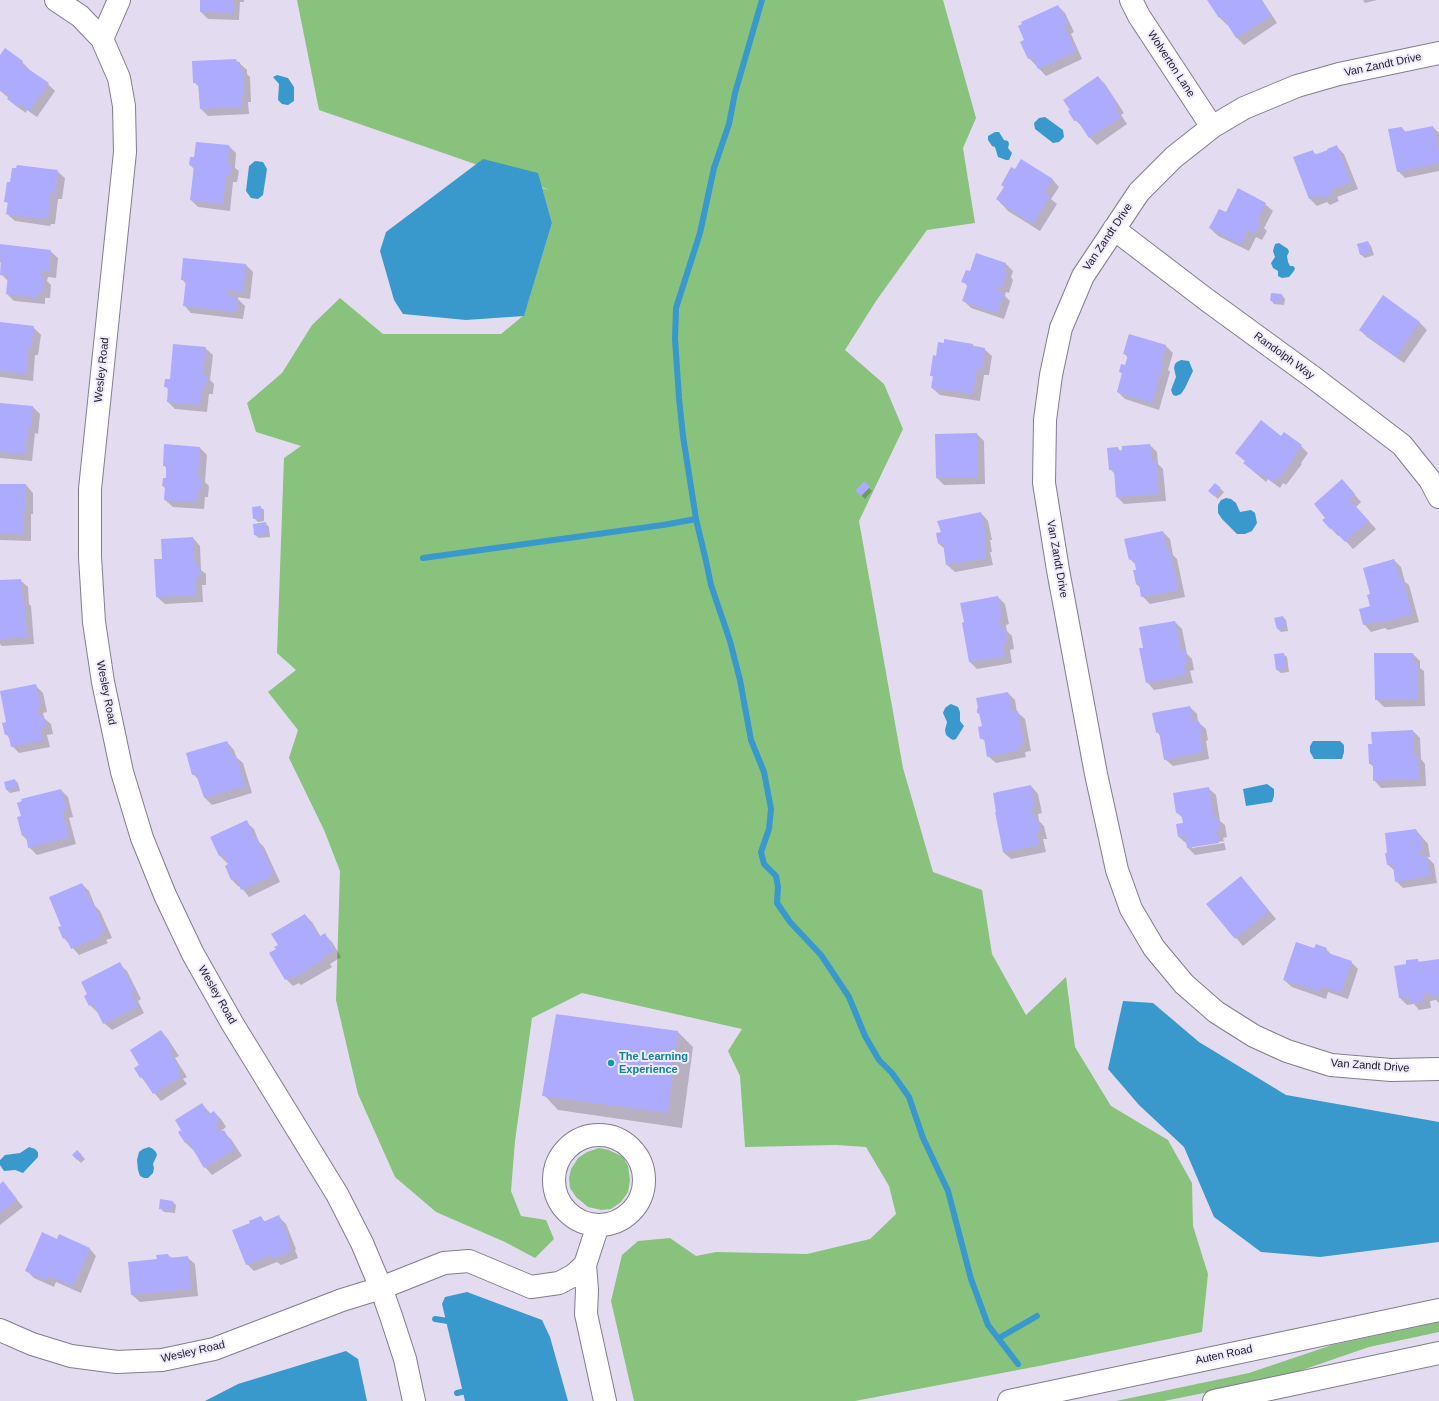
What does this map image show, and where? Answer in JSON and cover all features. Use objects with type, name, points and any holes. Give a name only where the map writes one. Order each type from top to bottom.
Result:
[{"type":"street","name":"Wesley Road","points":[[56,0],[80,16],[102,39],[119,78],[124,106],[125,152],[90,489],[90,557],[95,629],[103,682],[122,772],[142,838],[159,881],[193,954],[232,1023],[337,1194],[362,1243],[381,1288],[405,1359],[414,1401]]},
{"type":"street","points":[[102,39],[119,0]]},
{"type":"street","name":"Wolverton Lane","points":[[1131,0],[1139,16],[1212,127]]},
{"type":"street","name":"Van Zandt Drive","points":[[1439,53],[1339,74],[1297,86],[1244,108],[1212,127],[1174,158],[1139,192],[1083,276],[1061,328],[1051,374],[1044,420],[1044,483],[1058,570],[1096,774],[1117,870],[1131,908],[1154,948],[1184,984],[1216,1012],[1254,1036],[1287,1051],[1331,1065],[1391,1070],[1439,1069]]},
{"type":"street","name":"Randolph Way","points":[[1114,229],[1402,445],[1430,480],[1439,497]]},
{"type":"street","points":[[600,1134],[615,1137],[628,1144],[638,1156],[643,1170],[644,1186],[640,1199],[632,1211],[620,1220],[607,1225],[598,1225],[592,1225],[578,1220],[565,1211],[557,1198],[553,1183],[554,1168],[561,1154],[571,1143],[585,1136],[600,1134]]},
{"type":"street","points":[[598,1225],[585,1265],[587,1290],[586,1314],[606,1401]]},
{"type":"street","points":[[381,1288],[444,1263],[469,1261],[531,1287],[559,1283],[574,1276],[585,1265]]},
{"type":"street","name":"Wesley Road","points":[[0,1330],[32,1344],[71,1356],[117,1362],[162,1360],[214,1349],[342,1300],[381,1288]]},
{"type":"street","name":"Auten Road","points":[[1009,1401],[1036,1398],[1439,1310]]},
{"type":"street","points":[[1214,1401],[1439,1353]]},
{"type":"green space","points":[[297,0],[943,0],[976,118],[963,148],[975,223],[927,230],[876,301],[845,350],[884,384],[903,429],[859,521],[903,768],[933,872],[982,890],[992,954],[1026,1015],[1066,977],[1075,1047],[1111,1106],[1168,1140],[1192,1183],[1193,1226],[1208,1274],[1202,1332],[1039,1366],[855,1401],[634,1401],[611,1301],[622,1255],[638,1241],[670,1238],[696,1256],[716,1252],[807,1254],[870,1239],[896,1214],[889,1186],[866,1147],[836,1145],[745,1147],[740,1076],[728,1051],[742,1029],[582,993],[532,1018],[515,1141],[511,1191],[521,1216],[546,1220],[554,1239],[535,1258],[505,1242],[436,1212],[395,1177],[358,1094],[336,1000],[340,871],[324,830],[289,758],[298,730],[268,692],[296,670],[277,653],[284,458],[301,446],[256,432],[247,403],[282,373],[312,325],[340,298],[383,334],[501,334],[524,315],[552,223],[542,188],[550,190],[319,110]]},
{"type":"green space","points":[[599,1148],[609,1150],[623,1157],[628,1166],[630,1180],[628,1192],[621,1202],[611,1209],[601,1210],[588,1207],[576,1197],[570,1188],[569,1178],[571,1169],[578,1158],[587,1152]]},
{"type":"green space","points":[[1439,1322],[1439,1332],[1369,1347],[1279,1378],[1164,1401],[1116,1401],[1249,1373],[1332,1345]]},
{"type":"water","points":[[277,75],[288,78],[294,87],[294,101],[288,105],[282,104],[278,100],[279,84],[273,77]]},
{"type":"water","points":[[1045,117],[1063,130],[1064,137],[1059,142],[1053,143],[1035,129],[1034,123],[1039,118]]},
{"type":"water","points":[[995,132],[999,132],[1004,140],[1008,141],[1008,148],[1012,153],[1009,160],[998,157],[995,147],[992,146],[988,140],[988,136]]},
{"type":"water","points":[[483,159],[538,173],[552,223],[524,316],[466,320],[403,314],[394,300],[380,251],[386,232]]},
{"type":"water","points":[[255,161],[263,162],[267,169],[263,195],[258,199],[251,198],[246,191],[249,166]]},
{"type":"water","points":[[1279,243],[1288,249],[1288,262],[1290,266],[1295,268],[1289,277],[1282,278],[1278,276],[1278,271],[1273,268],[1271,263],[1275,257],[1273,251],[1275,244]]},
{"type":"water","points":[[1181,360],[1189,361],[1193,371],[1181,394],[1176,396],[1173,395],[1171,390],[1176,377],[1174,368],[1175,364]]},
{"type":"water","points":[[1226,498],[1231,499],[1236,503],[1240,512],[1251,510],[1255,513],[1257,523],[1252,531],[1245,534],[1237,534],[1222,519],[1218,513],[1218,505],[1221,500]]},
{"type":"water","points":[[951,704],[958,707],[960,712],[960,721],[964,726],[956,739],[953,740],[946,735],[945,730],[947,722],[943,713],[945,708]]},
{"type":"water","points":[[1313,741],[1340,741],[1344,745],[1342,759],[1314,759],[1310,752],[1310,746]]},
{"type":"water","points":[[1267,784],[1274,789],[1272,802],[1246,806],[1243,789]]},
{"type":"water","points":[[1123,1001],[1153,1003],[1199,1042],[1286,1095],[1439,1122],[1439,1242],[1320,1257],[1261,1252],[1214,1217],[1184,1147],[1139,1105],[1108,1069]]},
{"type":"water","points":[[29,1147],[38,1152],[38,1157],[23,1173],[15,1170],[4,1171],[0,1165],[0,1160],[5,1155],[20,1153]]},
{"type":"water","points":[[149,1147],[156,1152],[157,1155],[153,1164],[153,1173],[148,1178],[144,1178],[140,1176],[137,1160],[139,1152]]},
{"type":"water","points":[[467,1292],[542,1320],[550,1337],[568,1401],[465,1401],[442,1304],[445,1297]]},
{"type":"water","points":[[346,1351],[358,1359],[367,1401],[205,1401],[238,1384]]},
{"type":"building","points":[[200,0],[233,0],[233,13],[200,12]]},
{"type":"building","points":[[1207,0],[1261,0],[1271,16],[1236,38],[1222,16],[1219,18]]},
{"type":"building","points":[[1058,5],[1068,24],[1064,26],[1076,51],[1038,69],[1032,57],[1028,59],[1020,42],[1024,40],[1018,26],[1022,24],[1021,22]]},
{"type":"building","points":[[5,48],[23,61],[21,64],[49,83],[29,111],[20,104],[18,107],[7,99],[9,96],[0,90],[0,55]]},
{"type":"building","points":[[236,59],[236,62],[240,62],[240,69],[243,69],[244,95],[242,95],[242,107],[200,109],[198,83],[193,83],[192,61]]},
{"type":"building","points":[[1098,76],[1118,105],[1114,107],[1121,117],[1089,138],[1077,120],[1074,121],[1068,111],[1070,110],[1063,100]]},
{"type":"building","points":[[1433,126],[1439,152],[1439,163],[1397,172],[1388,129],[1402,127],[1403,132]]},
{"type":"building","points":[[196,142],[229,145],[228,163],[232,163],[230,175],[226,175],[223,204],[190,200],[194,166],[189,165],[190,157],[194,157]]},
{"type":"building","points":[[1337,145],[1351,182],[1331,190],[1332,194],[1322,198],[1321,195],[1309,199],[1293,157],[1313,150],[1314,155]]},
{"type":"building","points":[[1021,159],[1053,179],[1044,192],[1050,196],[1033,224],[996,199],[1004,187],[1001,185],[1011,167],[1015,169]]},
{"type":"building","points":[[17,165],[58,170],[55,193],[51,192],[48,218],[44,217],[43,219],[6,214],[8,202],[4,202],[7,182],[10,182],[12,168],[16,168]]},
{"type":"building","points":[[1238,188],[1266,203],[1257,221],[1260,223],[1255,234],[1248,230],[1241,245],[1209,228],[1219,209],[1226,212]]},
{"type":"building","points":[[1368,241],[1371,252],[1360,255],[1357,244]]},
{"type":"building","points":[[0,244],[51,250],[49,271],[41,270],[40,276],[44,276],[43,291],[38,291],[38,298],[6,294],[8,275],[0,275]]},
{"type":"building","points":[[976,253],[1006,263],[1003,271],[1007,272],[1002,287],[999,286],[997,291],[1004,293],[997,313],[962,301],[968,284],[961,282],[966,270],[970,271]]},
{"type":"building","points":[[183,258],[246,264],[243,292],[227,290],[227,296],[238,297],[236,312],[183,306],[186,280],[181,280]]},
{"type":"building","points":[[1271,293],[1282,294],[1281,302],[1270,301]]},
{"type":"building","points":[[1383,295],[1420,322],[1396,357],[1359,330]]},
{"type":"building","points":[[0,322],[34,326],[31,348],[28,348],[26,374],[0,371]]},
{"type":"building","points":[[1129,334],[1166,345],[1161,363],[1163,364],[1152,403],[1117,392],[1122,373],[1119,372],[1121,364],[1125,365],[1128,355],[1123,354]]},
{"type":"building","points":[[944,339],[973,344],[972,348],[975,348],[975,346],[985,348],[982,369],[977,368],[973,394],[931,388],[933,376],[930,376],[933,355],[936,356],[938,342],[944,343]]},
{"type":"building","points":[[173,344],[206,347],[203,376],[207,376],[206,388],[202,387],[200,405],[167,402],[168,387],[164,387],[165,379],[170,379]]},
{"type":"building","points":[[0,403],[33,406],[31,427],[28,427],[25,454],[0,452]]},
{"type":"building","points":[[1261,420],[1281,436],[1284,432],[1302,445],[1294,455],[1296,456],[1278,479],[1276,477],[1272,482],[1260,473],[1258,475],[1243,463],[1245,461],[1235,453]]},
{"type":"building","points":[[977,433],[978,477],[936,478],[935,434]]},
{"type":"building","points":[[164,444],[200,447],[198,477],[202,478],[201,490],[198,490],[197,502],[164,500],[165,486],[162,486],[163,478],[166,478],[166,466],[163,466]]},
{"type":"building","points":[[1150,444],[1152,461],[1156,460],[1159,494],[1116,497],[1114,470],[1109,470],[1107,448],[1118,447],[1118,451],[1122,450],[1122,446]]},
{"type":"building","points":[[1342,479],[1355,494],[1349,499],[1369,521],[1345,542],[1322,520],[1325,518],[1314,504]]},
{"type":"building","points":[[864,481],[870,487],[861,496],[855,491]]},
{"type":"building","points":[[1215,483],[1221,488],[1214,496],[1208,491]]},
{"type":"building","points":[[0,484],[26,484],[24,534],[0,533]]},
{"type":"building","points":[[261,506],[261,518],[253,519],[252,507]]},
{"type":"building","points":[[981,512],[985,533],[986,545],[984,545],[986,558],[946,565],[943,543],[938,544],[936,533],[941,532],[937,521]]},
{"type":"building","points":[[266,522],[267,534],[254,535],[253,524]]},
{"type":"building","points":[[1163,531],[1167,551],[1170,550],[1178,590],[1141,597],[1139,584],[1136,584],[1133,570],[1136,570],[1134,558],[1129,560],[1124,539]]},
{"type":"building","points":[[193,537],[195,566],[199,566],[199,578],[195,578],[196,595],[156,597],[154,559],[162,559],[161,539]]},
{"type":"building","points":[[1394,559],[1399,577],[1402,577],[1412,614],[1379,623],[1379,621],[1363,625],[1359,609],[1370,606],[1367,595],[1370,594],[1363,568]]},
{"type":"building","points":[[21,579],[27,637],[0,639],[0,580]]},
{"type":"building","points":[[998,596],[1002,617],[999,618],[1001,629],[1005,628],[1007,642],[1003,643],[1005,656],[969,662],[960,603]]},
{"type":"building","points":[[1283,616],[1286,627],[1277,629],[1274,618]]},
{"type":"building","points":[[1175,621],[1181,651],[1185,650],[1187,663],[1184,664],[1186,675],[1146,683],[1139,648],[1143,648],[1139,627]]},
{"type":"building","points":[[1284,653],[1286,668],[1276,670],[1274,654]]},
{"type":"building","points":[[1374,653],[1413,653],[1414,663],[1417,663],[1418,699],[1375,700]]},
{"type":"building","points":[[36,684],[40,705],[37,706],[39,717],[44,716],[46,727],[40,728],[43,740],[11,747],[8,734],[5,735],[2,723],[6,722],[0,691]]},
{"type":"building","points":[[1008,692],[1012,711],[1018,711],[1024,744],[1018,745],[1019,750],[987,757],[984,738],[980,739],[978,727],[982,726],[979,713],[977,713],[978,708],[976,698]]},
{"type":"building","points":[[1190,706],[1193,722],[1199,721],[1202,733],[1199,734],[1203,752],[1164,760],[1159,732],[1156,733],[1152,713]]},
{"type":"building","points":[[1413,730],[1414,756],[1418,756],[1419,779],[1373,781],[1373,764],[1369,764],[1368,744],[1372,744],[1371,732]]},
{"type":"building","points":[[227,741],[232,756],[236,755],[245,786],[204,798],[196,774],[192,775],[186,753]]},
{"type":"building","points":[[15,779],[17,787],[6,790],[4,782]]},
{"type":"building","points":[[1031,785],[1035,806],[1031,807],[1034,818],[1037,817],[1040,832],[1037,832],[1039,845],[1003,852],[995,812],[993,793]]},
{"type":"building","points":[[1209,787],[1214,817],[1218,817],[1220,830],[1216,831],[1219,843],[1187,848],[1185,836],[1178,837],[1176,824],[1183,823],[1181,813],[1176,813],[1173,793]]},
{"type":"building","points":[[61,789],[67,810],[62,811],[69,837],[28,848],[26,835],[22,836],[17,817],[21,816],[17,803],[22,801],[21,799]]},
{"type":"building","points":[[247,820],[274,875],[241,890],[236,878],[231,880],[225,866],[228,864],[224,854],[219,856],[210,837]]},
{"type":"building","points":[[1416,829],[1417,836],[1421,835],[1423,850],[1420,850],[1421,857],[1427,856],[1430,876],[1395,882],[1393,864],[1387,865],[1385,853],[1387,853],[1385,833]]},
{"type":"building","points":[[1241,876],[1269,911],[1235,939],[1206,904]]},
{"type":"building","points":[[82,883],[91,903],[93,902],[105,931],[100,933],[101,936],[71,949],[66,937],[63,939],[58,927],[61,926],[49,897]]},
{"type":"building","points":[[305,914],[319,937],[325,933],[335,950],[323,957],[325,959],[293,978],[291,976],[285,980],[269,953],[276,949],[274,947],[278,945],[271,934]]},
{"type":"building","points":[[1296,942],[1314,948],[1316,944],[1327,948],[1325,952],[1352,961],[1341,993],[1321,986],[1319,992],[1283,980]]},
{"type":"building","points":[[1418,959],[1418,962],[1439,959],[1439,996],[1432,997],[1432,993],[1423,994],[1424,1001],[1411,1003],[1410,997],[1399,998],[1394,966],[1406,964],[1406,960]]},
{"type":"building","points":[[120,962],[135,991],[131,993],[138,1006],[103,1024],[93,1003],[89,1006],[84,996],[87,994],[81,982]]},
{"type":"building","name":"The Learning Experience","points":[[556,1014],[678,1031],[668,1113],[542,1096]]},
{"type":"building","points":[[161,1030],[172,1048],[169,1050],[180,1069],[177,1071],[181,1077],[153,1094],[134,1068],[139,1065],[130,1050]]},
{"type":"building","points":[[202,1103],[209,1114],[214,1111],[220,1120],[215,1123],[220,1132],[224,1130],[235,1149],[204,1168],[188,1141],[185,1143],[178,1132],[181,1130],[175,1120]]},
{"type":"building","points":[[77,1150],[82,1155],[77,1160],[72,1155]]},
{"type":"building","points":[[3,1181],[17,1199],[0,1213],[0,1184]]},
{"type":"building","points":[[160,1199],[173,1201],[172,1210],[159,1209]]},
{"type":"building","points":[[279,1215],[290,1242],[288,1242],[291,1251],[272,1259],[271,1255],[246,1265],[232,1230],[250,1223],[249,1221],[261,1216],[263,1222]]},
{"type":"building","points":[[42,1232],[57,1239],[59,1234],[90,1248],[73,1286],[49,1276],[47,1281],[25,1271]]},
{"type":"building","points":[[168,1254],[169,1258],[188,1256],[191,1289],[131,1295],[128,1262],[157,1259],[156,1255]]},
{"type":"waterway","points":[[762,0],[735,93],[729,124],[714,168],[700,233],[676,308],[675,339],[679,398],[683,436],[696,519],[711,585],[730,641],[740,680],[751,740],[764,772],[771,809],[769,829],[761,852],[764,864],[776,876],[778,887],[777,903],[790,922],[821,955],[849,997],[865,1036],[879,1060],[892,1073],[909,1097],[923,1138],[948,1191],[971,1279],[988,1325],[1018,1364]]},
{"type":"waterway","points":[[423,558],[663,525],[696,519]]},
{"type":"waterway","points":[[999,1338],[1037,1316]]},
{"type":"waterway","points":[[435,1319],[448,1321],[452,1324]]},
{"type":"waterway","points":[[457,1393],[471,1390]]},
{"type":"place","name":"The Learning Experience","points":[[611,1063]]}]
